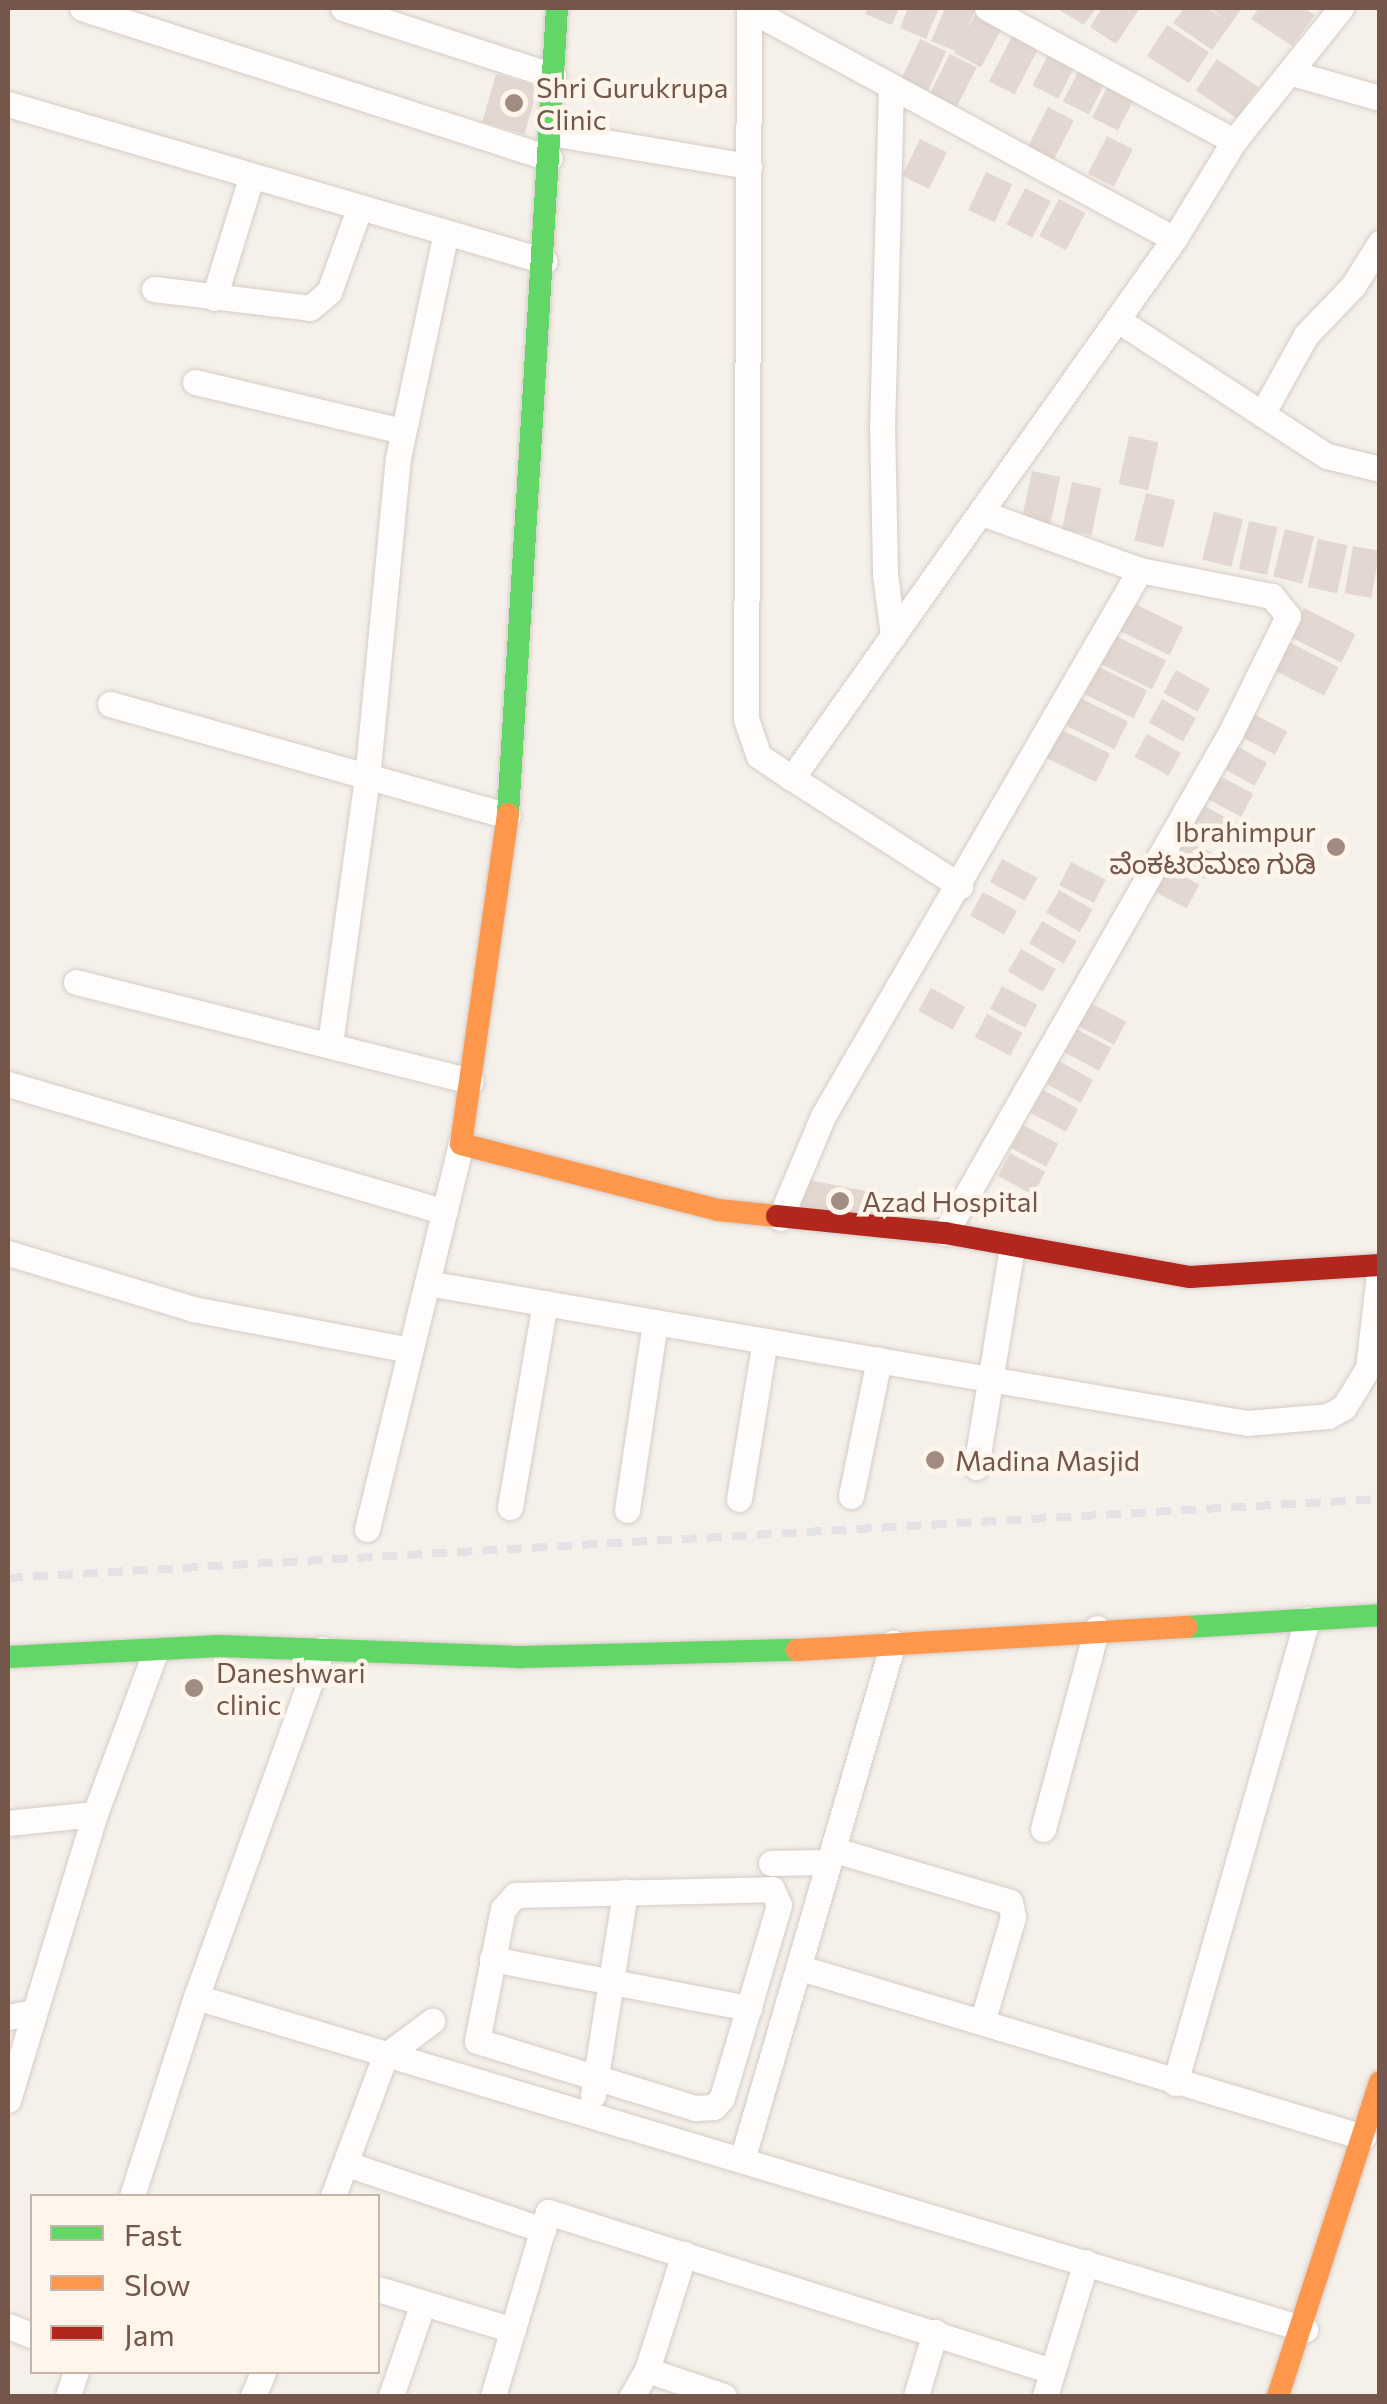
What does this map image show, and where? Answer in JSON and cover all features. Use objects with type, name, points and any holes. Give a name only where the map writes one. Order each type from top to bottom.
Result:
[{"type":"street","points":[[342,8],[553,76]]},
{"type":"street","points":[[367,1528],[461,1144],[508,816],[545,262],[557,8]]},
{"type":"street","points":[[960,886],[760,756],[746,719],[749,8],[1174,240]]},
{"type":"street","points":[[987,8],[1234,141]]},
{"type":"street","points":[[792,778],[1174,240],[1234,141],[1341,8]]},
{"type":"street","points":[[98,10],[551,145],[749,166]]},
{"type":"street","points":[[1292,73],[1380,98]]},
{"type":"street","points":[[890,86],[882,425],[885,574],[894,636]]},
{"type":"street","points":[[8,104],[445,236],[545,262]]},
{"type":"street","points":[[214,298],[251,178]]},
{"type":"street","points":[[154,289],[298,312],[318,304],[329,292],[359,209]]},
{"type":"street","points":[[330,1044],[367,779],[402,431],[445,236]]},
{"type":"street","points":[[1262,414],[1306,335],[1353,286],[1380,244]]},
{"type":"street","points":[[1118,320],[1327,456],[1380,469]]},
{"type":"street","points":[[195,382],[402,431]]},
{"type":"street","points":[[944,1234],[1230,732],[1288,616],[1272,596],[1140,570],[982,513]]},
{"type":"street","points":[[780,1218],[823,1116],[1140,570]]},
{"type":"street","points":[[110,704],[508,816]]},
{"type":"street","points":[[76,982],[472,1081]]},
{"type":"street","points":[[8,1084],[446,1212]]},
{"type":"street","points":[[428,1283],[1248,1423],[1328,1416],[1344,1407],[1368,1368],[1380,1265],[1190,1277],[944,1234],[718,1210],[461,1144]]},
{"type":"street","points":[[976,1467],[1012,1248]]},
{"type":"street","points":[[8,1252],[193,1309],[410,1350]]},
{"type":"street","points":[[510,1506],[545,1304]]},
{"type":"street","points":[[627,1510],[655,1322]]},
{"type":"street","points":[[739,1500],[765,1341]]},
{"type":"street","points":[[852,1496],[879,1360]]},
{"type":"street","points":[[8,1658],[156,1650],[523,1656],[893,1643],[1097,1628],[1380,1615]]},
{"type":"street","points":[[1175,2083],[1308,1619]]},
{"type":"street","points":[[1042,1829],[1097,1628]]},
{"type":"street","points":[[742,2160],[838,1850],[893,1643]]},
{"type":"street","points":[[8,2100],[95,1814],[156,1650]]},
{"type":"street","points":[[133,2194],[196,1997],[322,1650]]},
{"type":"street","points":[[8,1822],[95,1814]]},
{"type":"street","points":[[838,1850],[1010,1902],[1013,1917],[983,2019]]},
{"type":"street","points":[[771,1863],[825,1862],[838,1850]]},
{"type":"street","points":[[772,1889],[779,1905],[722,2098],[714,2107],[695,2108],[477,2041],[503,1910],[515,1894],[625,1892],[772,1889]]},
{"type":"street","points":[[590,2114],[625,1892]]},
{"type":"street","points":[[492,1960],[749,2008]]},
{"type":"street","points":[[802,1968],[983,2019],[1175,2083],[1363,2137]]},
{"type":"street","points":[[196,1997],[1306,2329]]},
{"type":"street","points":[[8,2017],[34,2012]]},
{"type":"street","points":[[334,2194],[385,2056],[432,2021]]},
{"type":"street","points":[[1278,2396],[1306,2329],[1380,2082]]},
{"type":"street","points":[[348,2164],[544,2230]]},
{"type":"street","points":[[493,2396],[548,2212],[935,2332],[1049,2384],[1086,2262]]},
{"type":"street","points":[[632,2396],[648,2370],[684,2254]]},
{"type":"street","points":[[380,2290],[514,2330]]},
{"type":"street","points":[[391,2396],[423,2303]]},
{"type":"street","points":[[916,2396],[935,2332]]},
{"type":"street","points":[[648,2370],[724,2396]]},
{"type":"building","points":[[868,8],[899,8],[892,25],[865,14]]},
{"type":"building","points":[[908,8],[939,8],[926,39],[900,28]]},
{"type":"building","points":[[945,8],[976,8],[958,52],[931,41]]},
{"type":"building","points":[[1056,8],[1096,8],[1084,25]]},
{"type":"building","points":[[1102,8],[1140,8],[1116,44],[1090,27]]},
{"type":"building","points":[[1184,8],[1207,8],[1225,19],[1210,8],[1242,8],[1212,50],[1173,23]]},
{"type":"building","points":[[1259,8],[1303,8],[1315,15],[1292,46],[1251,19]]},
{"type":"building","points":[[978,9],[1004,23],[981,67],[955,53]]},
{"type":"building","points":[[1167,25],[1209,52],[1189,83],[1147,56]]},
{"type":"building","points":[[1013,34],[1039,47],[1015,94],[989,81]]},
{"type":"building","points":[[920,39],[946,51],[924,98],[898,86]]},
{"type":"building","points":[[1051,49],[1077,62],[1058,99],[1032,86]]},
{"type":"building","points":[[950,54],[977,68],[953,115],[926,101]]},
{"type":"building","points":[[1217,59],[1258,87],[1237,118],[1196,91]]},
{"type":"building","points":[[1082,64],[1108,77],[1089,115],[1063,101]]},
{"type":"building","points":[[496,74],[538,86],[525,134],[482,122]]},
{"type":"building","points":[[1111,80],[1137,93],[1118,131],[1092,117]]},
{"type":"building","points":[[1048,107],[1074,120],[1050,167],[1024,154]]},
{"type":"building","points":[[1107,136],[1133,149],[1114,187],[1088,173]]},
{"type":"building","points":[[920,139],[947,152],[929,189],[902,176]]},
{"type":"building","points":[[986,172],[1012,184],[995,222],[968,210]]},
{"type":"building","points":[[1025,188],[1051,201],[1032,238],[1006,225]]},
{"type":"building","points":[[1059,199],[1085,213],[1066,250],[1039,236]]},
{"type":"building","points":[[1129,436],[1158,442],[1148,490],[1119,484]]},
{"type":"building","points":[[1032,471],[1060,477],[1050,525],[1022,519]]},
{"type":"building","points":[[1072,482],[1101,488],[1091,535],[1062,529]]},
{"type":"building","points":[[1146,493],[1175,500],[1163,548],[1134,541]]},
{"type":"building","points":[[1214,512],[1243,519],[1231,567],[1202,560]]},
{"type":"building","points":[[1249,521],[1277,527],[1267,575],[1239,569]]},
{"type":"building","points":[[1285,529],[1314,536],[1302,584],[1273,577]]},
{"type":"building","points":[[1318,539],[1347,545],[1337,593],[1308,587]]},
{"type":"building","points":[[1353,546],[1380,551],[1371,598],[1345,593]]},
{"type":"building","points":[[1131,602],[1183,627],[1170,655],[1117,630]]},
{"type":"building","points":[[1304,608],[1356,634],[1341,663],[1289,637]]},
{"type":"building","points":[[1114,635],[1166,660],[1152,689],[1100,664]]},
{"type":"building","points":[[1287,641],[1339,667],[1324,696],[1272,670]]},
{"type":"building","points":[[1095,665],[1147,690],[1134,718],[1081,693]]},
{"type":"building","points":[[1176,670],[1210,689],[1198,712],[1163,693]]},
{"type":"building","points":[[1076,696],[1128,721],[1115,749],[1062,724]]},
{"type":"building","points":[[1162,699],[1196,718],[1183,742],[1149,723]]},
{"type":"building","points":[[1252,713],[1287,732],[1275,755],[1240,736]]},
{"type":"building","points":[[1058,728],[1110,753],[1096,782],[1044,757]]},
{"type":"building","points":[[1147,734],[1181,753],[1169,776],[1134,757]]},
{"type":"building","points":[[1233,744],[1267,763],[1255,786],[1220,767]]},
{"type":"building","points":[[1218,775],[1253,794],[1241,817],[1206,798]]},
{"type":"building","points":[[1203,805],[1237,824],[1225,847],[1190,828]]},
{"type":"building","points":[[1182,837],[1217,856],[1205,879],[1170,860]]},
{"type":"building","points":[[1002,859],[1037,878],[1025,901],[990,882]]},
{"type":"building","points":[[1071,862],[1106,880],[1094,903],[1059,885]]},
{"type":"building","points":[[1164,866],[1199,885],[1187,909],[1151,890]]},
{"type":"building","points":[[1059,890],[1093,910],[1080,932],[1046,913]]},
{"type":"building","points":[[983,892],[1017,911],[1004,935],[970,916]]},
{"type":"building","points":[[1042,921],[1077,941],[1064,964],[1029,944]]},
{"type":"building","points":[[1021,949],[1056,969],[1043,992],[1008,972]]},
{"type":"building","points":[[1002,986],[1037,1005],[1025,1028],[990,1009]]},
{"type":"building","points":[[931,988],[965,1007],[953,1030],[918,1011]]},
{"type":"building","points":[[1091,1003],[1126,1022],[1114,1045],[1079,1026]]},
{"type":"building","points":[[987,1014],[1022,1033],[1010,1056],[975,1037]]},
{"type":"building","points":[[1076,1029],[1111,1048],[1099,1071],[1064,1052]]},
{"type":"building","points":[[1059,1061],[1093,1080],[1081,1103],[1046,1084]]},
{"type":"building","points":[[1043,1090],[1078,1109],[1066,1132],[1031,1113]]},
{"type":"building","points":[[1023,1125],[1058,1144],[1046,1167],[1011,1148]]},
{"type":"building","points":[[1010,1153],[1045,1172],[1033,1195],[998,1176]]},
{"type":"building","points":[[804,1179],[929,1203],[923,1231],[799,1206]]},
{"type":"railway","points":[[8,1578],[1380,1499]]},
{"type":"traffic: fast","points":[[508,814],[557,8]]},
{"type":"traffic: fast","points":[[1186,1627],[1380,1615]]},
{"type":"traffic: fast","points":[[8,1657],[219,1646],[523,1657],[797,1650]]},
{"type":"traffic: slow","points":[[508,814],[461,1144],[718,1210],[777,1216]]},
{"type":"traffic: slow","points":[[797,1650],[1186,1627]]},
{"type":"traffic: slow","points":[[1278,2396],[1380,2082]]},
{"type":"traffic: jam","points":[[777,1216],[945,1233],[1190,1277],[1380,1265]]},
{"type":"place","name":"Shri Gurukrupa Clinic","points":[[514,103]]},
{"type":"place","name":"Ibrahimpur ವೆಂಕಟರಮಣ ಗುಡಿ","points":[[1336,847]]},
{"type":"place","name":"Azad Hospital","points":[[840,1201]]},
{"type":"place","name":"Madina Masjid","points":[[935,1460]]},
{"type":"place","name":"Daneshwari clinic","points":[[194,1688]]}]
